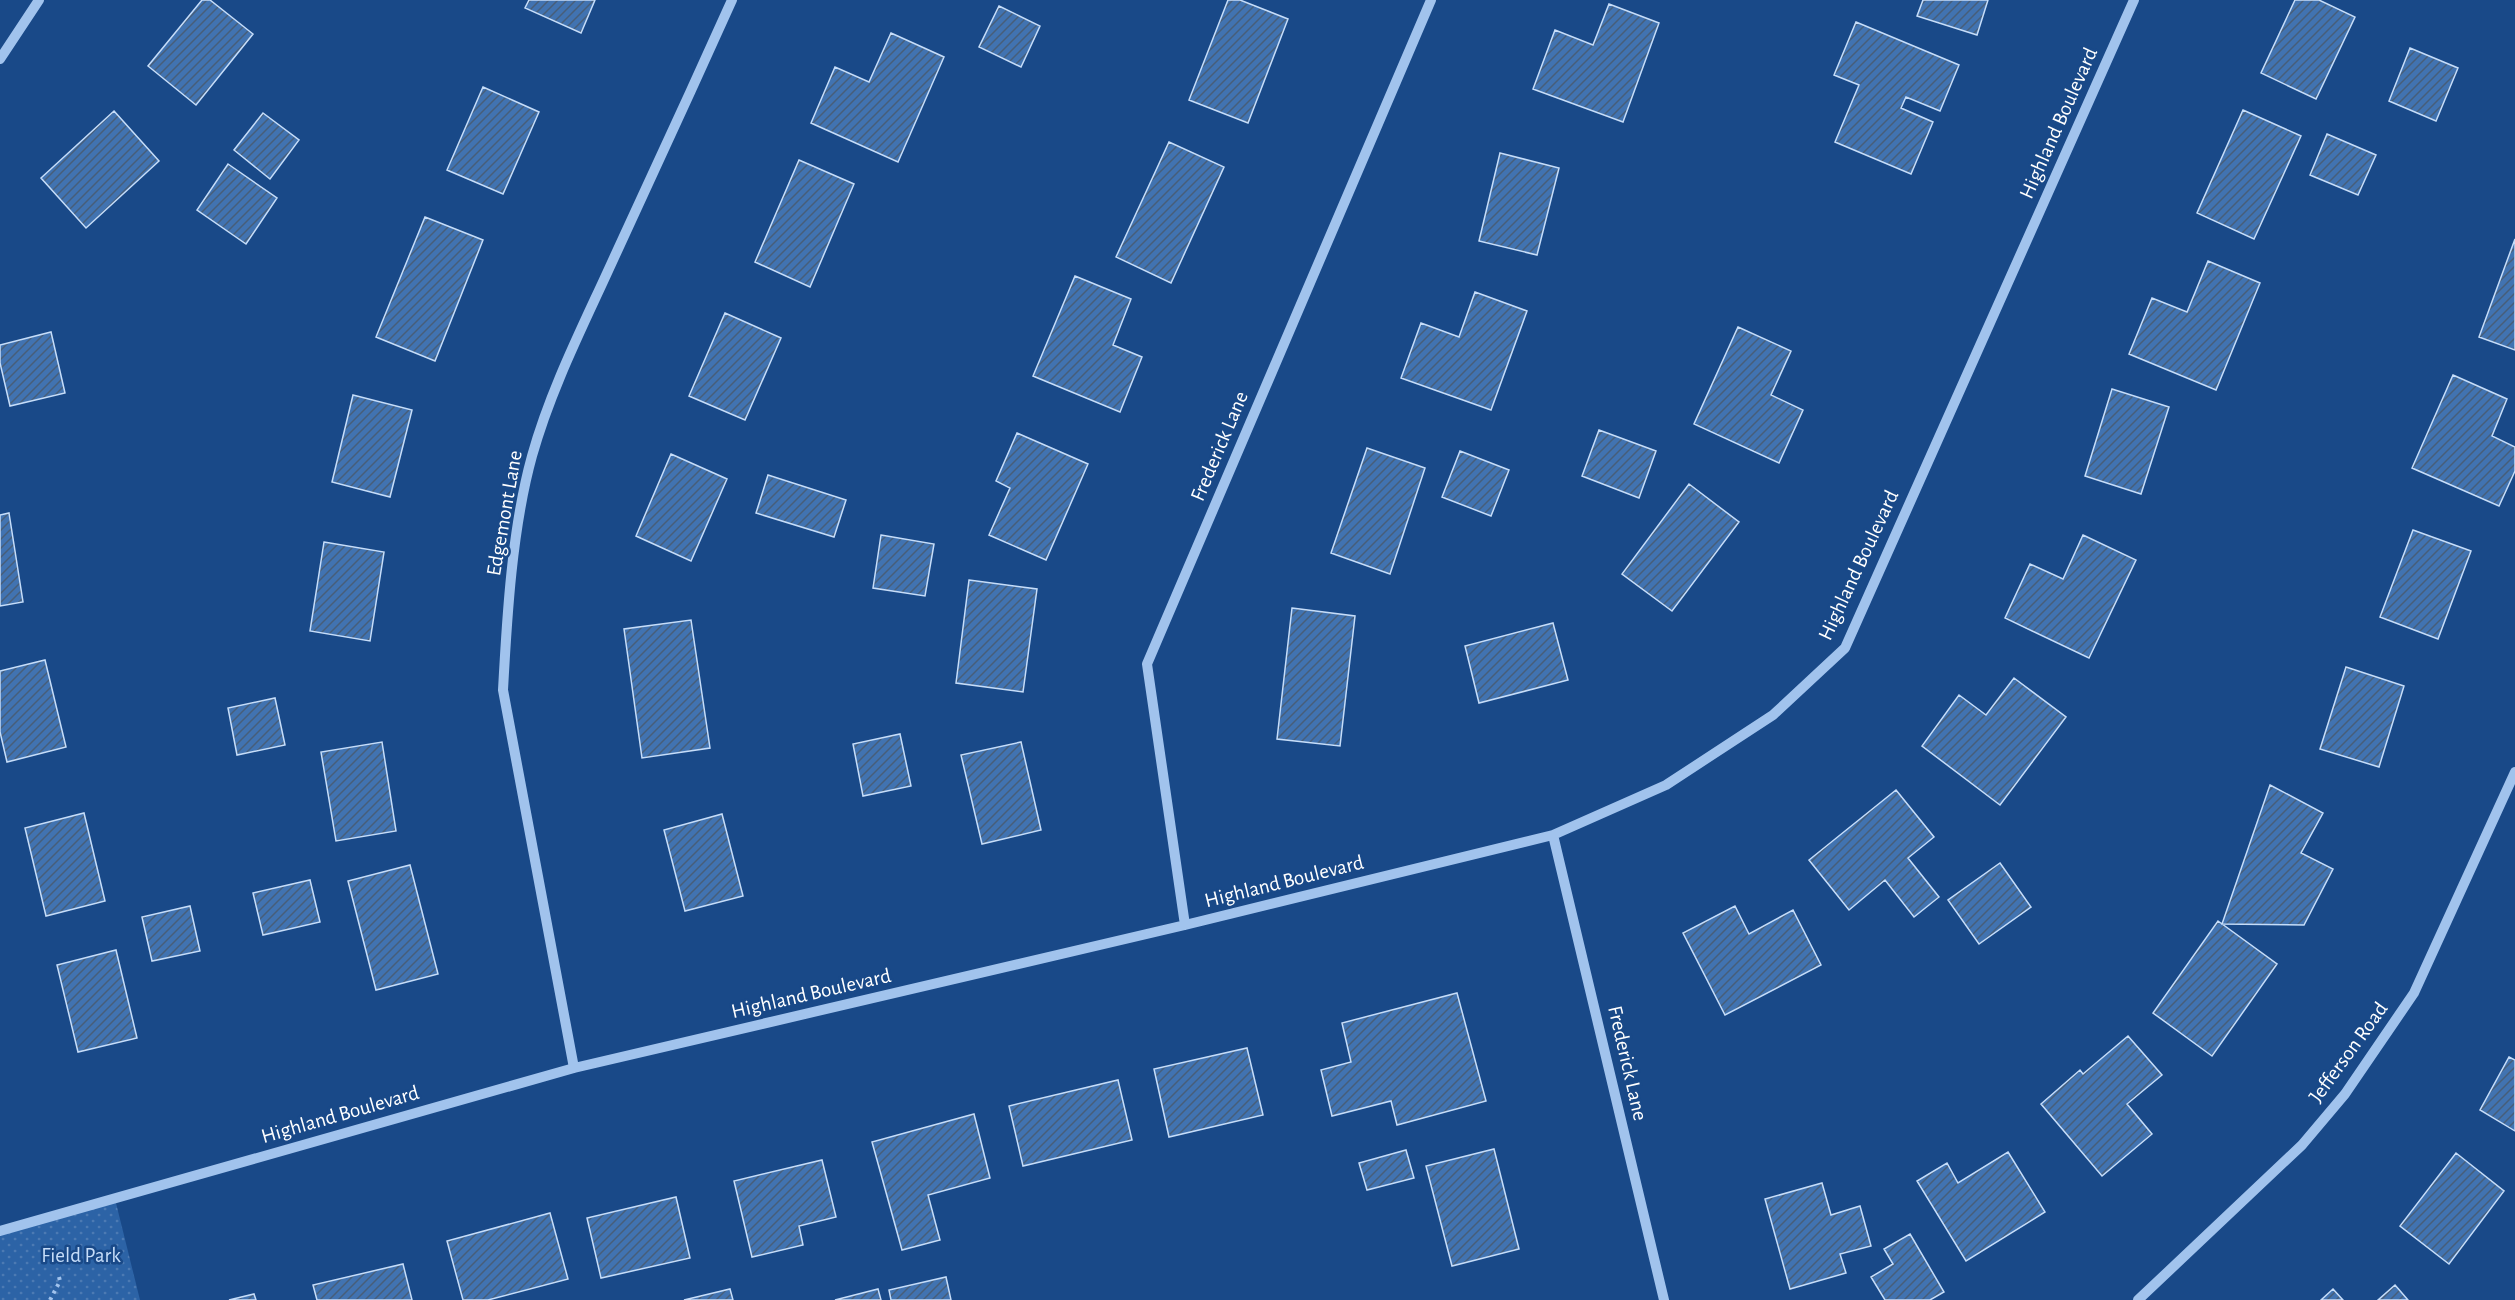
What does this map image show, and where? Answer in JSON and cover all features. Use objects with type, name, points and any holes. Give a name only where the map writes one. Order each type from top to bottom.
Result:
[{"type":"street","points":[[0,60],[39,0]]},
{"type":"street","name":"Edgemont Lane","points":[[574,1068],[503,690],[505,643],[518,527],[532,458],[549,404],[575,342],[732,0]]},
{"type":"street","name":"Frederick Lane","points":[[1185,925],[1147,664],[1431,0]]},
{"type":"street","name":"Highland Boulevard","points":[[0,1232],[574,1068],[1185,925],[1553,835],[1666,785],[1773,715],[1845,648],[2134,0]]},
{"type":"street","name":"Jefferson Road","points":[[2138,1300],[2302,1145],[2345,1094],[2414,993],[2515,772]]},
{"type":"street","name":"Frederick Lane","points":[[1553,835],[1664,1300]]},
{"type":"path","points":[[50,1300],[60,1281],[58,1273]]},
{"type":"green space","name":"Field Park","points":[[115,1199],[140,1300],[0,1300],[0,1231]]},
{"type":"building","points":[[202,0],[210,0],[253,34],[196,105],[148,66]]},
{"type":"building","points":[[529,0],[595,0],[581,33],[525,8]]},
{"type":"building","points":[[1228,0],[1240,0],[1288,19],[1248,123],[1189,100]]},
{"type":"building","points":[[1923,0],[1988,0],[1977,35],[1917,16]]},
{"type":"building","points":[[2295,0],[2319,0],[2355,17],[2316,99],[2261,73]]},
{"type":"building","points":[[1609,4],[1659,23],[1623,122],[1533,89],[1555,30],[1593,45]]},
{"type":"building","points":[[999,6],[1040,26],[1021,67],[979,47]]},
{"type":"building","points":[[1856,22],[1959,65],[1940,111],[1906,97],[1901,108],[1933,122],[1911,174],[1835,142],[1859,85],[1834,75]]},
{"type":"building","points":[[891,33],[944,57],[898,162],[811,123],[835,67],[869,82]]},
{"type":"building","points":[[2410,48],[2458,68],[2436,121],[2389,101]]},
{"type":"building","points":[[483,87],[539,112],[503,194],[447,170]]},
{"type":"building","points":[[2243,110],[2301,136],[2254,239],[2197,213]]},
{"type":"building","points":[[114,111],[159,161],[86,228],[41,178]]},
{"type":"building","points":[[263,113],[299,140],[270,179],[234,150]]},
{"type":"building","points":[[2327,134],[2376,155],[2358,195],[2310,175]]},
{"type":"building","points":[[1169,142],[1224,167],[1171,283],[1116,257]]},
{"type":"building","points":[[1500,153],[1559,168],[1537,255],[1479,241]]},
{"type":"building","points":[[799,160],[854,184],[810,287],[755,262]]},
{"type":"building","points":[[228,164],[277,198],[246,244],[197,210]]},
{"type":"building","points":[[425,217],[483,240],[435,361],[376,337]]},
{"type":"building","points":[[2515,239],[2515,350],[2479,337]]},
{"type":"building","points":[[2208,261],[2260,283],[2216,390],[2129,354],[2152,298],[2187,312]]},
{"type":"building","points":[[1075,276],[1131,299],[1113,345],[1142,357],[1120,412],[1033,376]]},
{"type":"building","points":[[1475,292],[1527,311],[1491,410],[1401,378],[1421,323],[1459,337]]},
{"type":"building","points":[[725,313],[781,338],[745,420],[689,396]]},
{"type":"building","points":[[1738,327],[1791,351],[1771,395],[1803,410],[1779,463],[1694,424]]},
{"type":"building","points":[[51,332],[65,393],[10,406],[0,363],[0,345]]},
{"type":"building","points":[[2453,375],[2507,399],[2492,436],[2515,447],[2515,471],[2499,506],[2412,468]]},
{"type":"building","points":[[2112,389],[2169,407],[2141,494],[2085,476]]},
{"type":"building","points":[[353,395],[412,410],[390,497],[332,482]]},
{"type":"building","points":[[1599,430],[1656,451],[1639,498],[1582,476]]},
{"type":"building","points":[[1017,433],[1088,464],[1046,560],[989,535],[1010,488],[996,481]]},
{"type":"building","points":[[1367,448],[1425,468],[1390,574],[1331,553]]},
{"type":"building","points":[[1460,451],[1509,470],[1491,516],[1442,497]]},
{"type":"building","points":[[671,454],[727,479],[691,561],[636,536]]},
{"type":"building","points":[[768,475],[846,500],[834,537],[756,513]]},
{"type":"building","points":[[1689,484],[1739,522],[1672,611],[1622,574]]},
{"type":"building","points":[[9,513],[23,602],[0,606],[0,515]]},
{"type":"building","points":[[2413,530],[2471,551],[2438,639],[2380,617]]},
{"type":"building","points":[[881,535],[934,544],[925,596],[873,588]]},
{"type":"building","points":[[2083,535],[2136,560],[2089,658],[2005,618],[2030,564],[2063,579]]},
{"type":"building","points":[[324,542],[384,552],[370,641],[310,631]]},
{"type":"building","points":[[969,580],[1037,589],[1023,692],[956,683]]},
{"type":"building","points":[[1292,608],[1355,616],[1340,746],[1277,739]]},
{"type":"building","points":[[691,620],[710,748],[642,758],[624,629]]},
{"type":"building","points":[[1553,623],[1568,680],[1479,703],[1465,646]]},
{"type":"building","points":[[45,660],[66,747],[7,762],[0,732],[0,671]]},
{"type":"building","points":[[2346,667],[2404,686],[2379,767],[2320,749]]},
{"type":"building","points":[[2014,678],[2066,717],[2000,805],[1922,746],[1959,695],[1986,715]]},
{"type":"building","points":[[275,698],[285,745],[237,755],[228,708]]},
{"type":"building","points":[[900,734],[911,786],[863,796],[853,744]]},
{"type":"building","points":[[382,742],[396,831],[336,841],[321,752]]},
{"type":"building","points":[[1021,742],[1041,830],[982,844],[961,755]]},
{"type":"building","points":[[2270,785],[2323,813],[2301,853],[2333,869],[2304,925],[2222,924]]},
{"type":"building","points":[[1896,790],[1934,837],[1908,858],[1939,897],[1914,917],[1885,880],[1849,910],[1809,860]]},
{"type":"building","points":[[84,813],[105,901],[46,916],[25,828]]},
{"type":"building","points":[[722,814],[743,896],[685,911],[664,830]]},
{"type":"building","points":[[2000,863],[2031,907],[1979,944],[1948,900]]},
{"type":"building","points":[[410,865],[438,974],[376,990],[348,881]]},
{"type":"building","points":[[310,880],[320,922],[263,935],[253,893]]},
{"type":"building","points":[[190,906],[200,951],[152,961],[142,917]]},
{"type":"building","points":[[1735,906],[1749,934],[1793,910],[1821,965],[1725,1015],[1683,933]]},
{"type":"building","points":[[2218,921],[2277,964],[2212,1056],[2153,1013]]},
{"type":"building","points":[[116,950],[137,1038],[78,1052],[57,965]]},
{"type":"building","points":[[1457,993],[1486,1101],[1397,1125],[1391,1101],[1332,1116],[1321,1070],[1351,1062],[1342,1023]]},
{"type":"building","points":[[2128,1036],[2162,1075],[2127,1104],[2152,1134],[2102,1176],[2041,1104],[2080,1070],[2083,1074]]},
{"type":"building","points":[[1247,1048],[1263,1115],[1169,1137],[1154,1069]]},
{"type":"building","points":[[2509,1057],[2515,1060],[2515,1131],[2480,1110]]},
{"type":"building","points":[[1118,1080],[1132,1140],[1023,1166],[1009,1106]]},
{"type":"building","points":[[974,1114],[990,1178],[928,1195],[940,1240],[902,1250],[872,1142]]},
{"type":"building","points":[[1494,1149],[1519,1249],[1452,1266],[1426,1166]]},
{"type":"building","points":[[1406,1150],[1414,1178],[1367,1190],[1359,1163]]},
{"type":"building","points":[[2008,1152],[2045,1212],[1966,1261],[1917,1181],[1947,1163],[1958,1183]]},
{"type":"building","points":[[2456,1153],[2504,1191],[2449,1264],[2400,1226]]},
{"type":"building","points":[[822,1160],[836,1217],[799,1226],[803,1245],[752,1257],[734,1181]]},
{"type":"building","points":[[1822,1183],[1831,1215],[1860,1206],[1871,1246],[1840,1254],[1846,1273],[1790,1289],[1765,1199]]},
{"type":"building","points":[[676,1197],[690,1258],[601,1278],[587,1218]]},
{"type":"building","points":[[550,1213],[568,1279],[488,1300],[463,1300],[447,1241]]},
{"type":"building","points":[[1910,1234],[1944,1292],[1930,1300],[1885,1300],[1871,1277],[1893,1264],[1884,1249]]},
{"type":"building","points":[[403,1264],[412,1300],[317,1300],[313,1285]]},
{"type":"building","points":[[946,1277],[951,1300],[891,1300],[889,1290]]},
{"type":"building","points":[[2395,1285],[2408,1300],[2378,1300]]},
{"type":"building","points":[[730,1289],[733,1300],[684,1300]]},
{"type":"building","points":[[878,1289],[881,1300],[835,1300]]},
{"type":"building","points":[[2333,1289],[2343,1300],[2321,1300]]},
{"type":"building","points":[[254,1294],[256,1300],[229,1300]]}]
